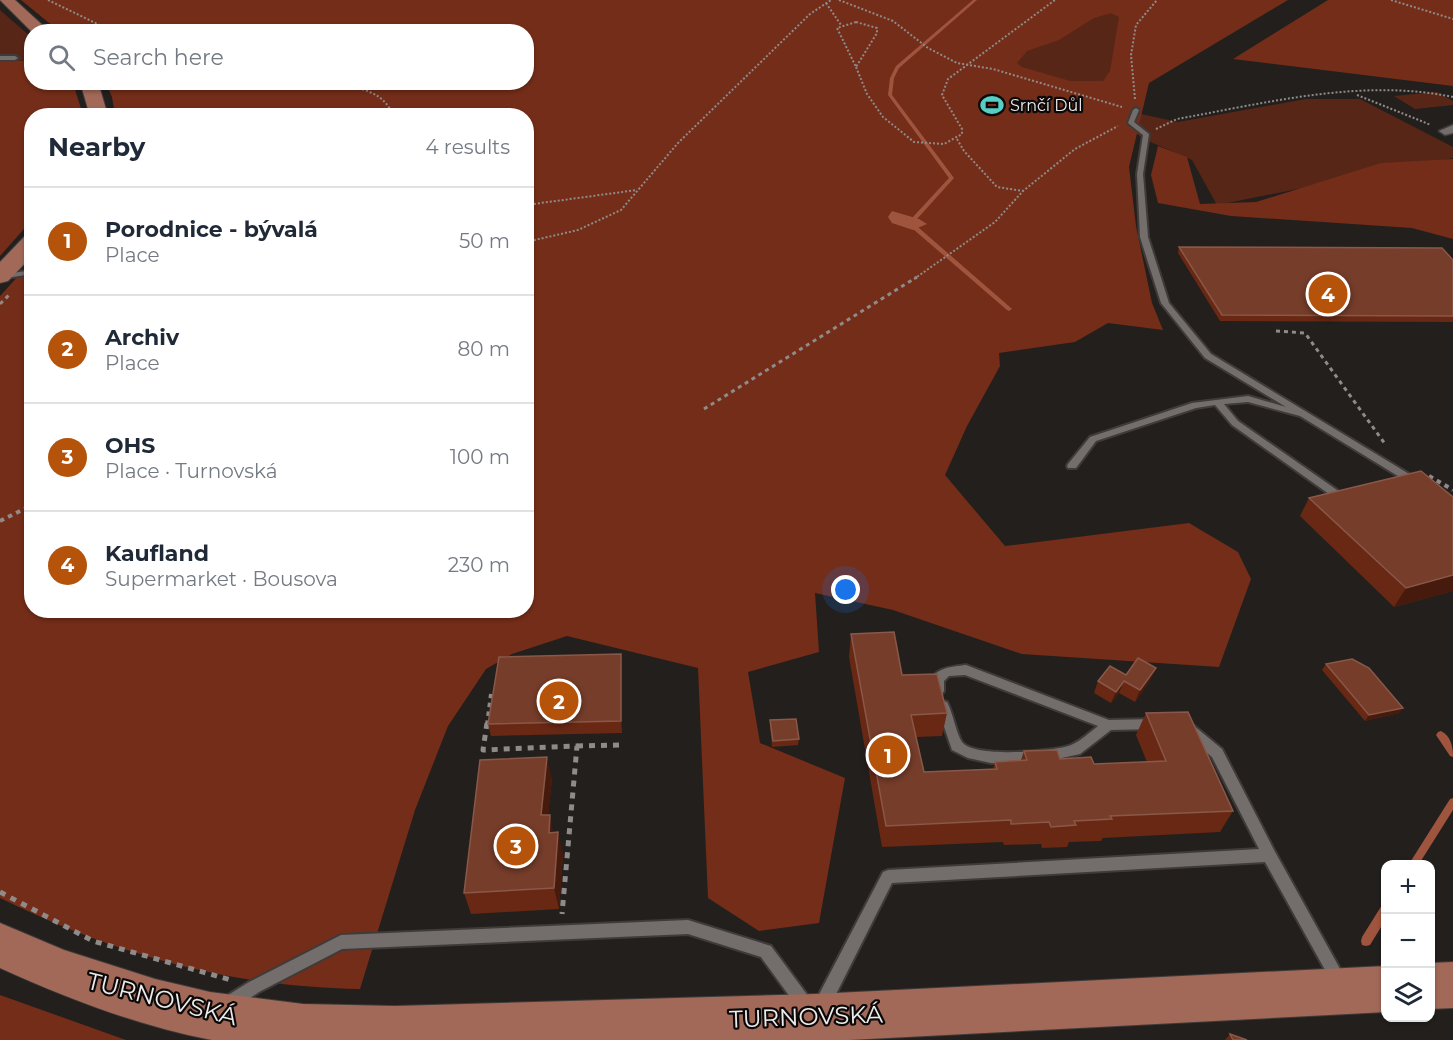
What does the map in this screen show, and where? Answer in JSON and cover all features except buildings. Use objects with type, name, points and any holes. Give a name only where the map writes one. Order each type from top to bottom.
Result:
[{"type":"main road","points":[[6,0],[33,24]]},
{"type":"main road","points":[[91,90],[97,108]]},
{"type":"main road","points":[[0,276],[24,250]]},
{"type":"main road","name":"TURNOVSKÁ","points":[[10,951],[103,987],[210,1016],[303,1028],[390,1035],[815,1018],[1365,990]]},
{"type":"main road","points":[[1435,986],[1453,985]]},
{"type":"lane","points":[[0,58],[15,58]]},
{"type":"lane","points":[[1136,110],[1131,123],[1146,134],[1140,174],[1144,237],[1165,303],[1208,356],[1313,418],[1423,488]]},
{"type":"lane","points":[[0,276],[24,273]]},
{"type":"lane","points":[[1072,465],[1093,439],[1195,405],[1248,399],[1313,418]]},
{"type":"lane","points":[[1218,403],[1235,423],[1333,492]]},
{"type":"lane","points":[[1109,725],[1075,750],[1045,756],[991,758],[968,753],[952,738],[937,688],[938,679],[946,672],[966,670],[1109,725],[1172,723],[1189,729],[1217,753],[1269,855],[1365,990]]},
{"type":"lane","points":[[210,1016],[254,987],[341,942],[688,927],[766,951],[815,1018],[888,877],[1269,855]]},
{"type":"path","points":[[48,0],[96,24]]},
{"type":"path","points":[[534,240],[578,230],[621,210],[678,143],[729,92],[810,14],[831,0]]},
{"type":"path","points":[[839,0],[893,21],[928,48],[957,63],[993,69],[1136,110],[1131,55],[1136,25],[1157,0]]},
{"type":"path","points":[[841,25],[837,32],[849,48],[867,94],[883,117],[914,142],[944,144],[957,139],[962,134],[962,129],[942,94],[948,79],[1055,0]]},
{"type":"path","points":[[1391,0],[1453,19]]},
{"type":"path","points":[[826,3],[841,25]]},
{"type":"path","points":[[841,25],[868,23],[878,30],[856,68]]},
{"type":"path","points":[[362,90],[382,95],[391,104],[392,108]]},
{"type":"path","points":[[1146,134],[1177,119],[1316,94],[1424,90],[1453,97]]},
{"type":"path","points":[[1347,93],[1381,103],[1449,130]]},
{"type":"path","points":[[704,408],[930,269],[995,222],[1023,191],[1075,149],[1110,129],[1131,123]]},
{"type":"path","points":[[957,139],[960,150],[980,168],[990,184],[1009,191],[1023,191]]},
{"type":"path","points":[[534,205],[638,190]]},
{"type":"path","points":[[1276,331],[1278,333],[1305,333],[1391,454]]},
{"type":"path","points":[[1422,472],[1453,490]]},
{"type":"path","points":[[0,521],[24,509]]},
{"type":"path","points":[[492,694],[483,750],[621,745]]},
{"type":"path","points":[[560,933],[577,746]]},
{"type":"path","points":[[0,892],[93,941],[254,987]]},
{"type":"shaded area","points":[[21,0],[1288,0],[1149,83],[1129,167],[1136,226],[1152,303],[1163,330],[1108,323],[1075,342],[999,353],[1000,366],[967,426],[945,475],[1005,546],[1189,523],[1238,552],[1251,579],[1219,667],[1022,654],[893,610],[815,593],[819,652],[748,672],[760,743],[845,778],[819,923],[759,931],[708,898],[698,668],[567,636],[512,654],[486,669],[448,726],[415,810],[360,989],[266,982],[175,964],[87,936],[0,898],[0,296],[24,270],[24,618],[534,618],[534,108],[114,108],[109,90],[534,90],[534,24],[50,24]],"holes":[[[1111,13],[1119,17],[1110,71],[1103,81],[1070,81],[1022,67],[1017,63],[1027,51],[1059,40],[1094,18]]]},
{"type":"shaded area","points":[[840,0],[1127,0],[1127,111],[1178,122],[1306,99],[1360,99],[1453,147],[1453,158],[1217,205],[1192,160],[1146,140],[1128,128]]},
{"type":"shaded area","points":[[1328,0],[1453,0],[1453,86],[1233,59]]},
{"type":"shaded area","points":[[0,10],[24,31],[24,61],[0,60]]},
{"type":"shaded area","points":[[0,60],[24,61],[24,90],[75,90],[81,108],[24,108],[24,229],[0,256]]},
{"type":"shaded area","points":[[1437,92],[1453,101],[1453,105],[1415,109],[1394,96]]},
{"type":"shaded area","points":[[1158,146],[1187,157],[1200,204],[1256,202],[1381,163],[1453,159],[1453,239],[1412,228],[1231,216],[1158,203],[1151,175]]},
{"type":"shaded area","points":[[892,211],[919,219],[927,224],[913,230],[892,223],[888,217]]},
{"type":"shaded area","points":[[0,995],[126,1040],[0,1040]]},
{"type":"waterway","points":[[975,0],[897,67],[892,78],[890,95],[952,178],[914,219],[916,229],[1009,309]]},
{"type":"waterway","points":[[1441,735],[1453,753]]},
{"type":"waterway","points":[[1417,860],[1453,802]]},
{"type":"waterway","points":[[1366,941],[1383,914]]},
{"type":"place","name":"Srnčí Důl","points":[[992,105]]},
{"type":"place","name":"Kaufland","points":[[1328,294]]},
{"type":"place","name":"Archiv","points":[[559,701]]},
{"type":"place","name":"Porodnice - bývalá","points":[[888,755]]},
{"type":"place","name":"OHS","points":[[516,846]]}]
